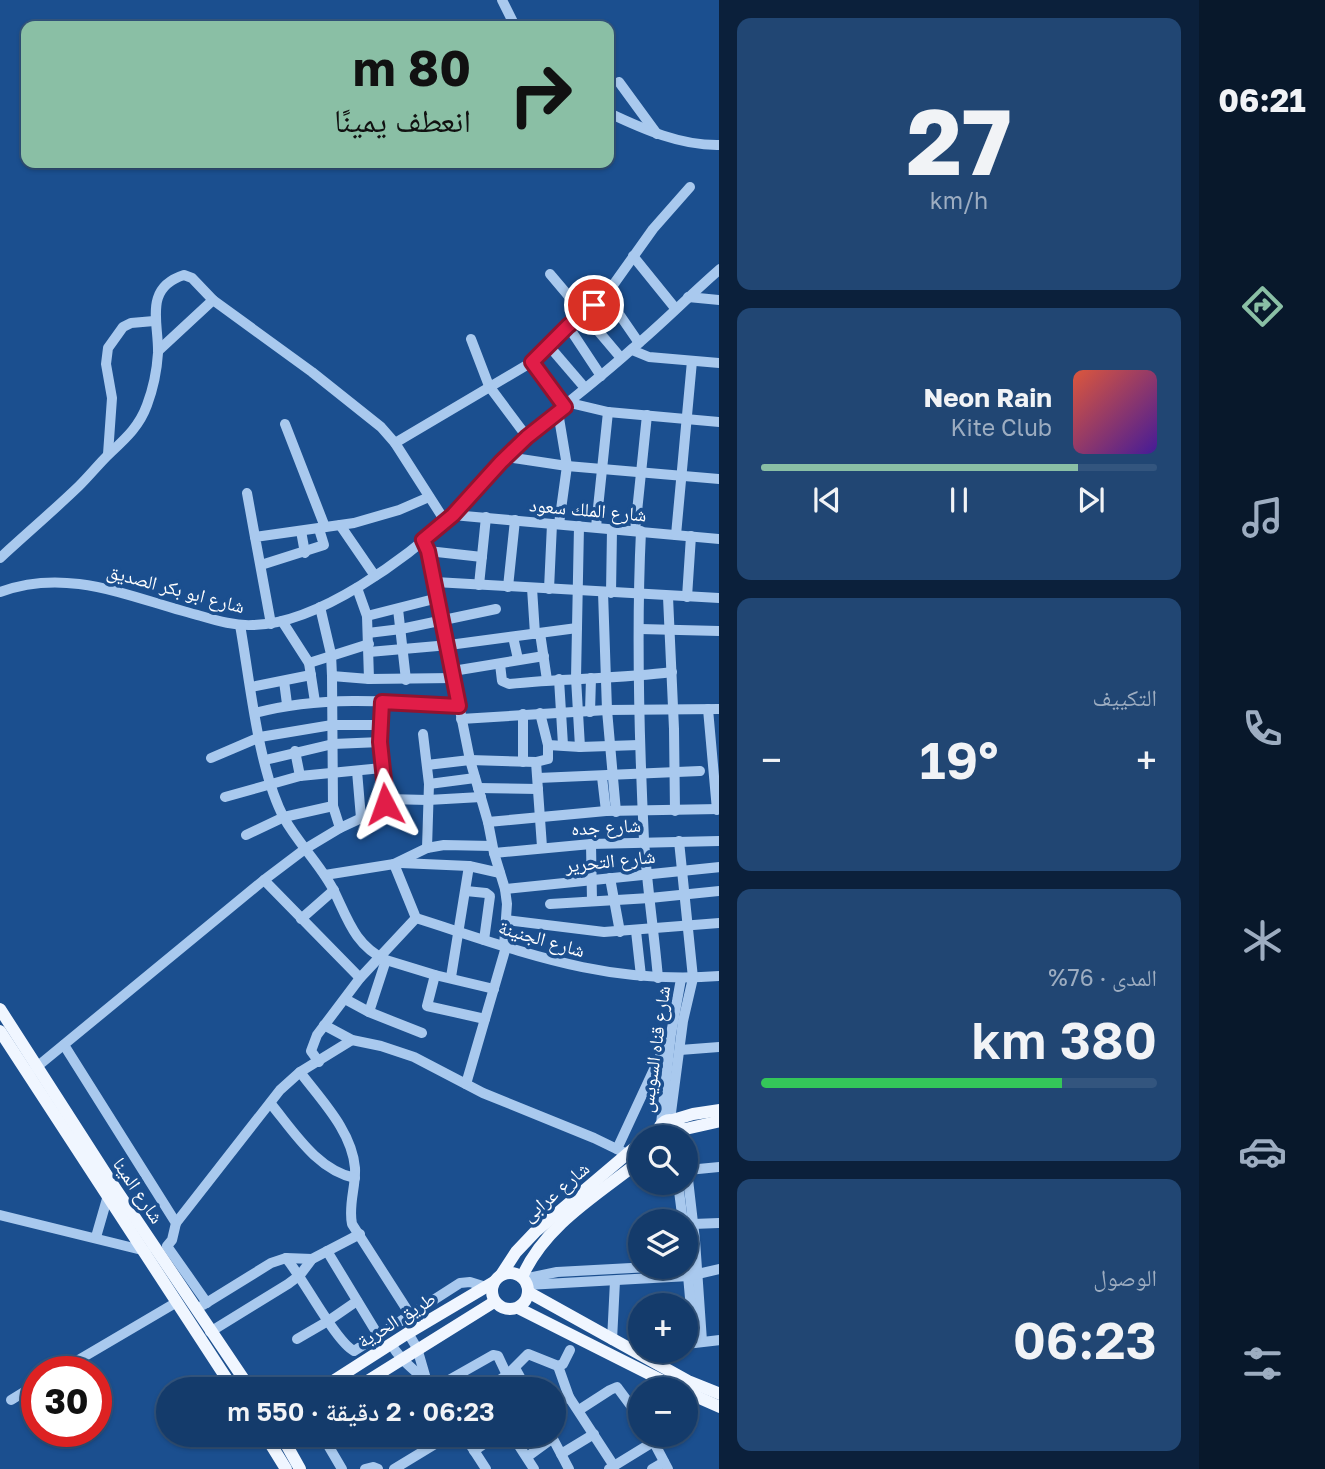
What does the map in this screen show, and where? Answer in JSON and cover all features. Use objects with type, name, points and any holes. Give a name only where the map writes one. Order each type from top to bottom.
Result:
[{"type":"main road","name":"شارع المينا","points":[[0,1009],[32,1071]]},
{"type":"main road","name":"شارع المينا","points":[[0,1031],[32,1071],[111,1191],[202,1306],[210,1332],[242,1377]]},
{"type":"main road","points":[[678,1125],[693,1114],[719,1110]]},
{"type":"main road","points":[[698,1125],[719,1121]]},
{"type":"main road","name":"شارع عرابى","points":[[493,1281],[535,1232],[608,1173],[622,1152],[628,1149]]},
{"type":"main road","name":"شارع عرابى","points":[[525,1283],[534,1254],[550,1233],[628,1171]]},
{"type":"main road","name":"شارع المينا","points":[[156,1249],[177,1302],[225,1377]]},
{"type":"main road","points":[[628,1348],[612,1340],[512,1273],[493,1281],[491,1290],[494,1302],[503,1309],[518,1308],[655,1377]]},
{"type":"main road","name":"طريق الحرية","points":[[339,1377],[493,1281]]},
{"type":"main road","points":[[518,1308],[526,1300],[525,1283]]},
{"type":"main road","name":"طريق الحرية","points":[[379,1377],[400,1359],[494,1302]]},
{"type":"main road","points":[[657,1363],[705,1390],[719,1394]]},
{"type":"main road","points":[[698,1398],[714,1405]]},
{"type":"main road","points":[[272,1447],[286,1469]]},
{"type":"main road","points":[[289,1447],[300,1469]]},
{"type":"street","points":[[502,0],[512,21]]},
{"type":"street","points":[[619,82],[658,134]]},
{"type":"street","points":[[614,115],[658,134],[719,145]]},
{"type":"street","points":[[395,443],[532,362],[568,326],[606,295],[653,229],[691,187]]},
{"type":"street","points":[[633,256],[676,308]]},
{"type":"street","name":"شارع ابو بكر الصديق","points":[[0,592],[36,582],[72,582],[97,586],[178,611],[240,625],[276,622],[320,607],[375,576],[449,518],[527,437],[636,346],[719,269]]},
{"type":"street","points":[[551,274],[621,358]]},
{"type":"street","points":[[0,558],[128,437],[147,407],[158,351],[156,305],[160,293],[181,275],[189,276],[213,300],[312,372],[381,427],[395,443],[429,498],[449,518]]},
{"type":"street","points":[[606,295],[636,346],[649,357],[719,363]]},
{"type":"street","points":[[688,297],[719,300]]},
{"type":"street","points":[[158,351],[213,300]]},
{"type":"street","points":[[108,454],[112,398],[106,364],[108,348],[123,327],[131,323],[155,321]]},
{"type":"street","points":[[568,326],[601,376]]},
{"type":"street","points":[[471,339],[489,386],[527,437]]},
{"type":"street","points":[[549,346],[585,388]]},
{"type":"street","points":[[676,535],[692,361]]},
{"type":"street","points":[[532,362],[564,407],[567,466],[556,524],[549,589]]},
{"type":"street","points":[[564,407],[719,422]]},
{"type":"street","points":[[596,527],[608,412]]},
{"type":"street","points":[[647,415],[638,531],[639,745],[658,978]]},
{"type":"street","points":[[261,565],[324,545],[322,528],[285,424]]},
{"type":"street","points":[[507,457],[567,466],[719,479]]},
{"type":"street","points":[[247,493],[261,565],[276,622],[309,663],[315,702]]},
{"type":"street","points":[[255,537],[340,525],[380,516],[429,498]]},
{"type":"street","points":[[479,585],[486,517]]},
{"type":"street","name":"شارع الملك سعود","points":[[449,518],[486,517],[719,539]]},
{"type":"street","points":[[508,587],[515,520]]},
{"type":"street","points":[[340,525],[375,576]]},
{"type":"street","points":[[579,526],[576,678],[580,747]]},
{"type":"street","points":[[611,812],[614,775],[606,677],[607,593],[612,529]]},
{"type":"street","points":[[301,531],[305,553]]},
{"type":"street","points":[[687,597],[691,536]]},
{"type":"street","points":[[423,540],[428,551],[449,645],[470,760],[505,889],[505,947],[466,1084]]},
{"type":"street","points":[[428,551],[482,557]]},
{"type":"street","points":[[435,582],[719,598]]},
{"type":"street","points":[[357,588],[367,616],[369,679]]},
{"type":"street","points":[[532,588],[537,634],[544,656],[547,680]]},
{"type":"street","points":[[668,597],[675,811]]},
{"type":"street","points":[[367,616],[438,598]]},
{"type":"street","points":[[320,607],[331,654],[333,806],[340,828]]},
{"type":"street","points":[[398,609],[406,680]]},
{"type":"street","points":[[368,633],[401,629],[496,609]]},
{"type":"street","points":[[240,625],[255,713],[271,784],[284,817],[334,890],[354,934],[382,958],[435,975],[494,989]]},
{"type":"street","points":[[309,663],[331,654],[369,648],[404,649],[449,645],[577,628]]},
{"type":"street","points":[[640,629],[719,631]]},
{"type":"street","points":[[513,637],[518,659]]},
{"type":"street","points":[[332,676],[406,680],[453,675],[518,659],[544,656]]},
{"type":"street","points":[[500,664],[502,681],[507,684],[672,672]]},
{"type":"street","points":[[251,687],[311,675]]},
{"type":"street","points":[[590,712],[591,678]]},
{"type":"street","points":[[559,680],[563,744]]},
{"type":"street","points":[[284,681],[287,704]]},
{"type":"street","points":[[255,713],[287,704],[315,702],[459,706]]},
{"type":"street","points":[[32,1071],[305,849],[340,828],[384,807],[386,799],[380,742],[382,702]]},
{"type":"street","points":[[488,822],[611,812],[718,809],[708,709]]},
{"type":"street","points":[[461,719],[607,710],[719,709]]},
{"type":"street","points":[[428,765],[470,760],[536,762],[548,759],[548,745],[540,713]]},
{"type":"street","points":[[523,714],[523,762]]},
{"type":"street","points":[[211,758],[260,737],[332,726],[381,725]]},
{"type":"street","points":[[398,863],[427,848],[429,784],[423,734]]},
{"type":"street","points":[[265,760],[333,744],[380,742]]},
{"type":"street","points":[[548,745],[639,745]]},
{"type":"street","points":[[295,751],[300,776]]},
{"type":"street","points":[[536,762],[541,847]]},
{"type":"street","points":[[225,797],[300,776],[382,768]]},
{"type":"street","points":[[429,784],[478,787],[614,775],[700,771]]},
{"type":"street","points":[[356,772],[361,818]]},
{"type":"street","points":[[602,777],[611,812]]},
{"type":"street","points":[[386,799],[428,800],[478,787]]},
{"type":"street","points":[[246,835],[284,817],[333,806]]},
{"type":"street","points":[[680,841],[694,978]]},
{"type":"street","name":"شارع جده","points":[[427,848],[444,845],[493,849],[719,841]]},
{"type":"street","points":[[591,844],[592,901]]},
{"type":"street","points":[[319,1062],[313,1056],[311,1047],[324,1025],[360,978],[382,958],[416,918],[398,863]]},
{"type":"street","points":[[325,875],[398,863],[468,866],[500,873]]},
{"type":"street","points":[[451,977],[468,866]]},
{"type":"street","name":"شارع التحرير","points":[[505,889],[719,867]]},
{"type":"street","points":[[610,878],[620,932]]},
{"type":"street","points":[[264,880],[360,978]]},
{"type":"street","points":[[301,919],[334,890]]},
{"type":"street","points":[[466,891],[486,893],[490,896],[484,940]]},
{"type":"street","points":[[550,904],[719,891]]},
{"type":"street","name":"شارع الجنينة","points":[[416,918],[578,968],[658,978],[719,976]]},
{"type":"street","points":[[506,920],[620,932],[719,923]]},
{"type":"street","points":[[636,931],[641,976]]},
{"type":"street","points":[[369,1012],[382,958]]},
{"type":"street","points":[[435,975],[427,1006],[485,1019]]},
{"type":"street","name":"شارع قناه السويس","points":[[672,1125],[683,1021],[694,978]]},
{"type":"street","name":"شارع قناه السويس","points":[[671,1125],[671,1034],[681,979]]},
{"type":"street","points":[[345,999],[369,1012],[422,1032]]},
{"type":"street","points":[[324,1025],[352,1040],[414,1057],[466,1084],[622,1152],[653,1069],[671,1034]]},
{"type":"street","points":[[0,1215],[156,1249],[172,1240],[176,1223],[280,1090],[300,1072],[352,1040]]},
{"type":"street","points":[[64,1045],[176,1223]]},
{"type":"street","points":[[680,1050],[719,1047]]},
{"type":"street","points":[[300,1072],[349,1141],[355,1178],[351,1219],[354,1229],[360,1234],[411,1316]]},
{"type":"street","points":[[271,1104],[325,1165],[345,1176],[355,1178]]},
{"type":"street","points":[[698,1166],[719,1167]]},
{"type":"street","points":[[96,1237],[111,1191]]},
{"type":"street","points":[[698,1223],[719,1223]]},
{"type":"street","points":[[210,1332],[300,1275],[312,1259],[360,1234]]},
{"type":"street","points":[[327,1251],[379,1335]]},
{"type":"street","points":[[286,1258],[300,1275],[328,1321],[348,1348],[354,1351],[460,1283],[493,1281]]},
{"type":"street","points":[[202,1306],[271,1263],[286,1258],[312,1259]]},
{"type":"street","points":[[525,1283],[557,1272],[628,1268]]},
{"type":"street","points":[[525,1283],[628,1279]]},
{"type":"street","points":[[612,1340],[615,1281]]},
{"type":"street","points":[[297,1339],[357,1301]]},
{"type":"street","points":[[85,1356],[177,1302]]},
{"type":"street","points":[[408,1333],[417,1348],[425,1377]]},
{"type":"street","points":[[698,1343],[719,1340]]},
{"type":"street","points":[[391,1344],[400,1359],[422,1377]]},
{"type":"street","points":[[504,1377],[528,1354],[558,1366],[563,1364],[570,1350]]},
{"type":"street","points":[[455,1377],[494,1355],[498,1356],[516,1377]]},
{"type":"street","points":[[558,1366],[569,1397],[594,1434],[611,1467],[640,1447]]},
{"type":"street","points":[[579,1410],[617,1387],[628,1402]]},
{"type":"street","points":[[11,1400],[21,1394]]},
{"type":"street","points":[[714,1405],[719,1416]]},
{"type":"street","points":[[561,1454],[594,1434]]},
{"type":"street","points":[[330,1447],[342,1469]]},
{"type":"street","points":[[394,1469],[430,1447]]},
{"type":"street","points":[[472,1447],[486,1469]]},
{"type":"street","points":[[474,1451],[480,1447]]},
{"type":"street","points":[[520,1447],[534,1469]]},
{"type":"street","points":[[527,1457],[540,1447]]},
{"type":"street","points":[[557,1447],[569,1469]]},
{"type":"street","points":[[652,1469],[666,1466],[656,1447]]},
{"type":"street","points":[[365,1469],[378,1469]]},
{"type":"route","points":[[385,804],[380,742],[382,702],[459,706],[449,645],[428,551],[423,540],[453,515],[527,437],[565,407],[532,362],[568,326],[594,305]]}]
